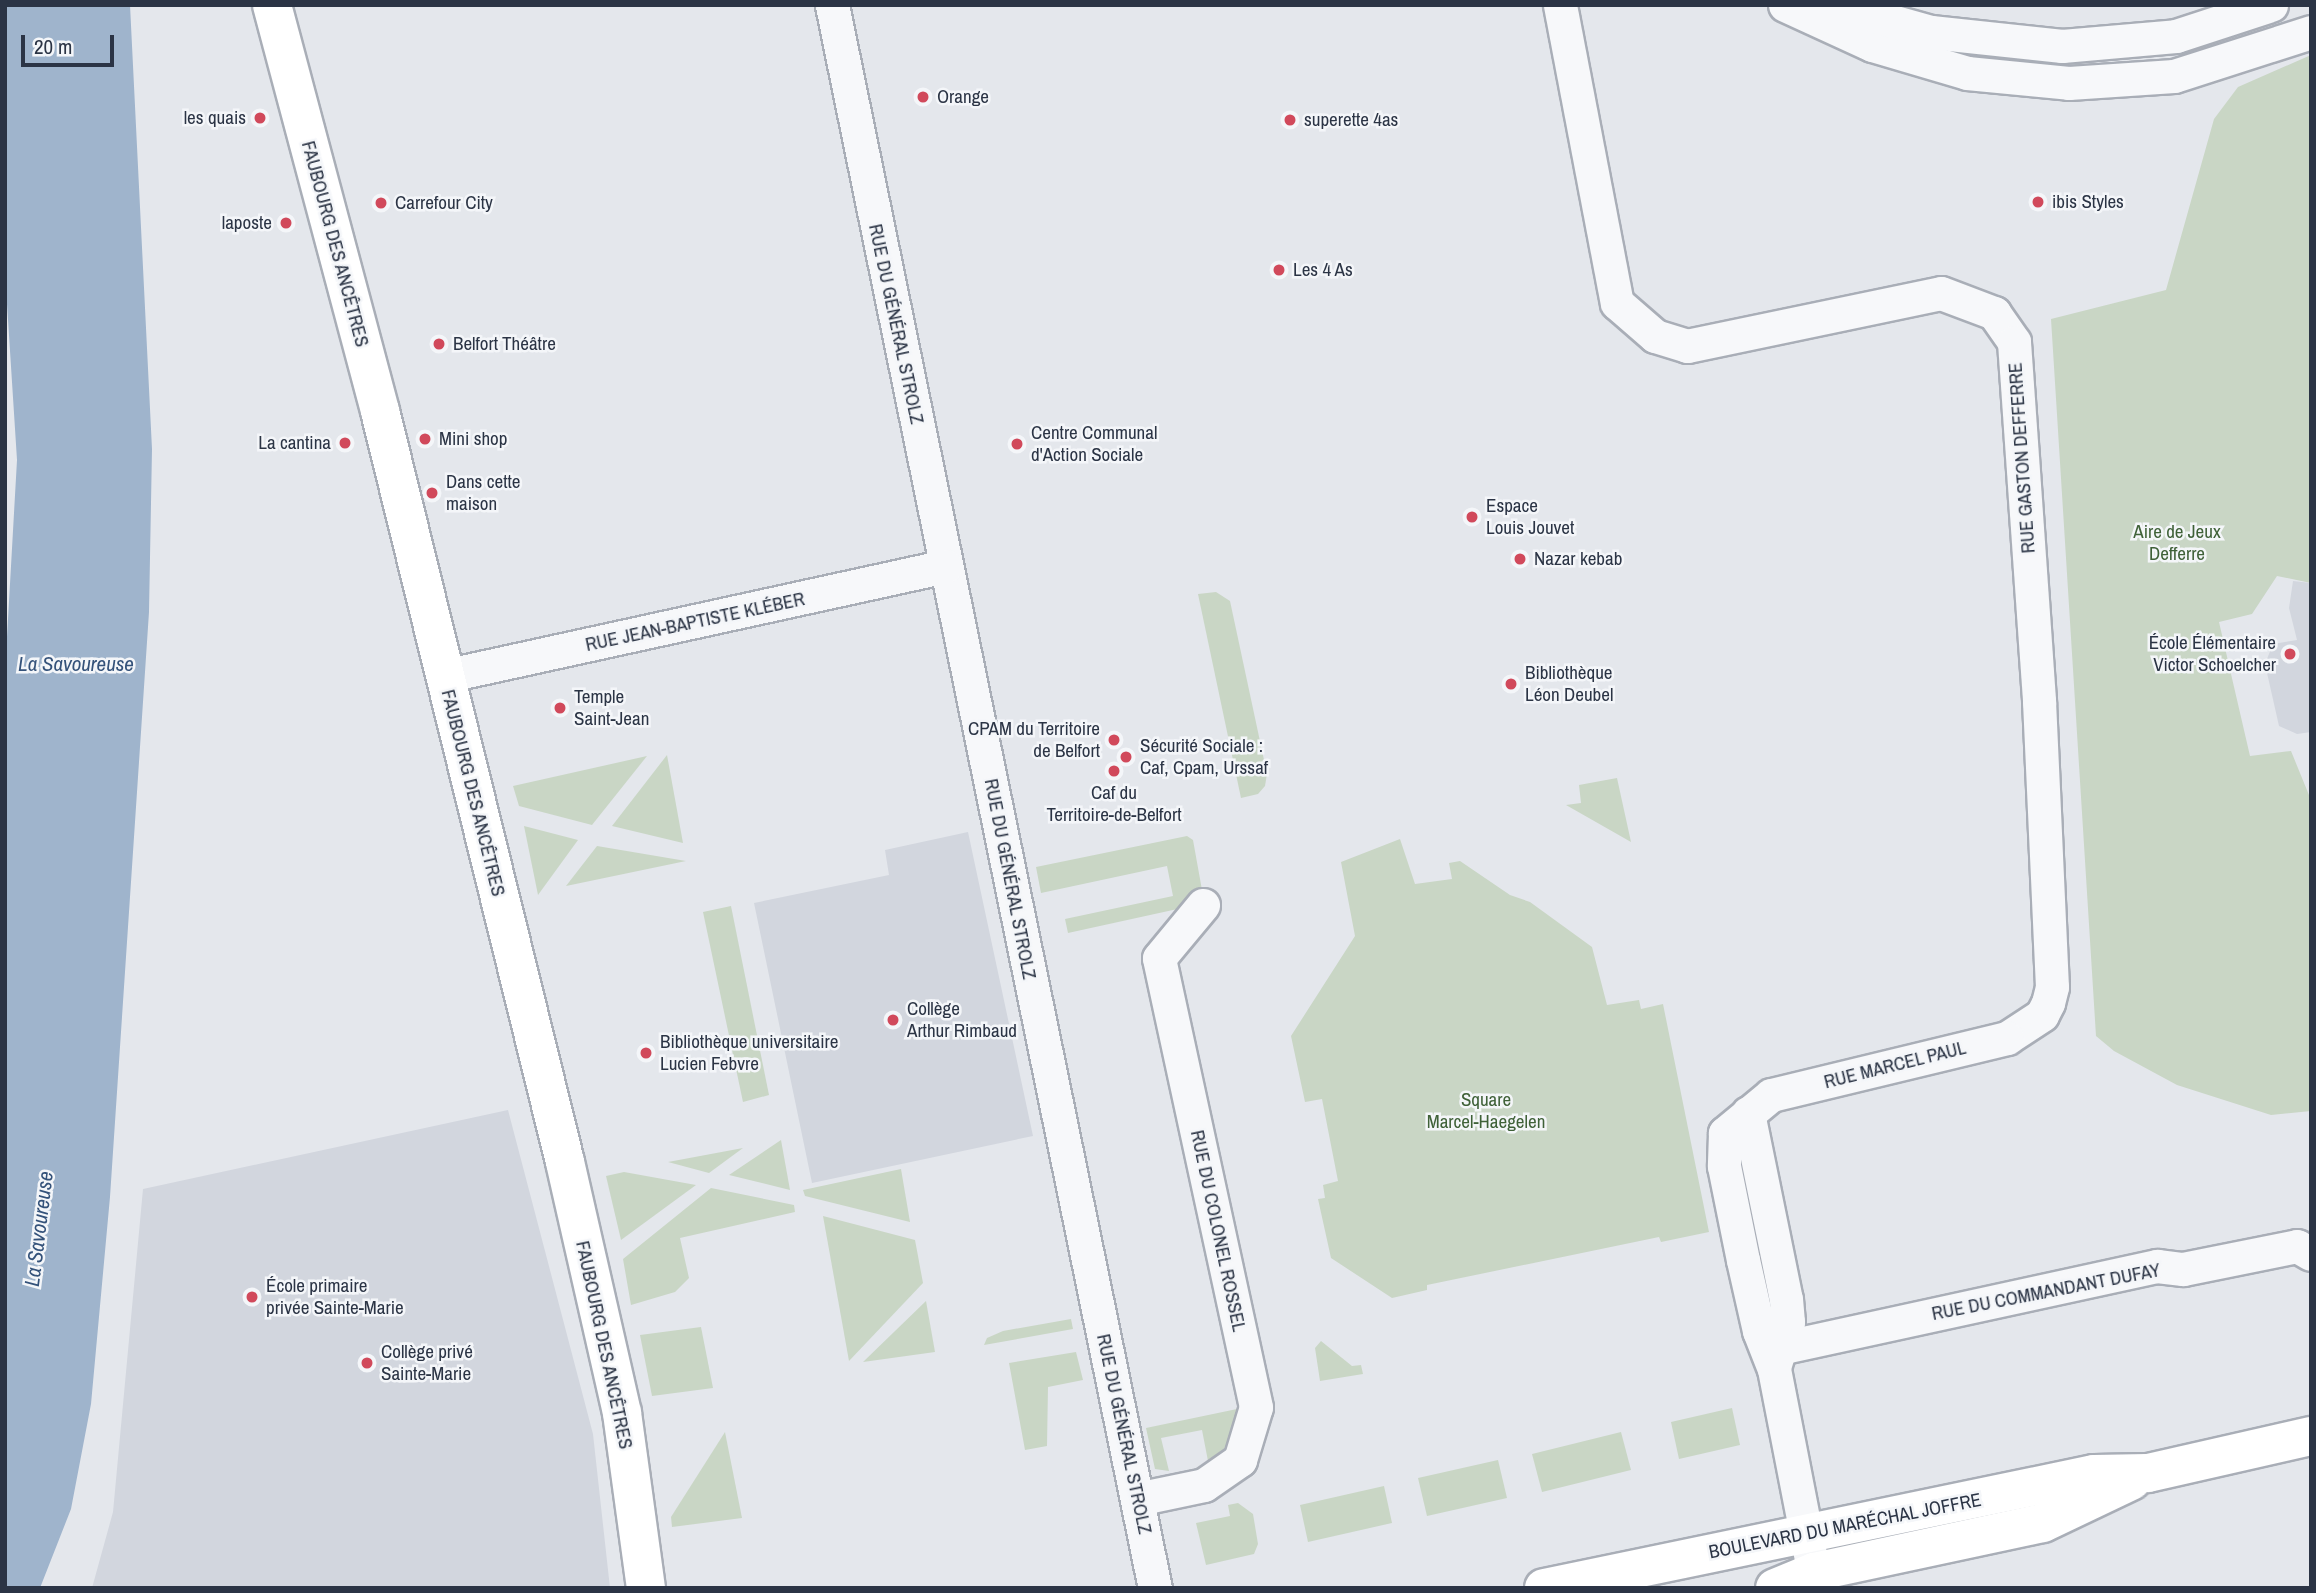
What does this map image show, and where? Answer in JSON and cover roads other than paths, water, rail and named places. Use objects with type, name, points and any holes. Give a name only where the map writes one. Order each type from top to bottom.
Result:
[{"type":"main road","name":"FAUBOURG DES ANCÊTRES","points":[[272,5],[380,411],[565,1162],[622,1413],[646,1588]]},
{"type":"main road","name":"BOULEVARD DU MARÉCHAL JOFFRE","points":[[1544,1588],[2094,1474],[2148,1473],[2311,1436]]},
{"type":"main road","name":"BOULEVARD DU MARÉCHAL JOFFRE","points":[[1775,1588],[2043,1523],[2148,1473]]},
{"type":"street","name":"RUE DU GÉNÉRAL STROLZ","points":[[832,5],[1156,1588]]},
{"type":"street","name":"RUE GASTON DEFFERRE","points":[[1560,5],[1617,303],[1655,336],[1687,346],[1941,293],[1994,313],[2014,342],[2039,701],[2052,987],[2042,1015]]},
{"type":"street","points":[[1785,5],[1872,45],[1967,73],[2069,83],[2174,76],[2311,32]]},
{"type":"street","points":[[1834,5],[1931,32],[2062,46],[2176,36],[2270,5]]},
{"type":"street","name":"RUE JEAN-BAPTISTE KLÉBER","points":[[444,676],[946,566]]},
{"type":"street","name":"RUE DU COLONEL ROSSEL","points":[[1137,1499],[1203,1485],[1240,1460],[1256,1407],[1159,958],[1203,905]]},
{"type":"street","name":"RUE MARCEL PAUL","points":[[1815,1580],[1777,1359],[1759,1331],[1724,1166],[1725,1133],[1771,1095],[2007,1038],[2042,1015]]},
{"type":"street","name":"RUE DU COMMANDANT DUFAY","points":[[1777,1359],[2157,1266],[2183,1269],[2297,1245],[2311,1254]]},
{"type":"water","name":"La Savoureuse","points":[[5,5],[130,5],[152,449],[149,612],[110,1197],[91,1404],[71,1509],[40,1588],[5,1588],[5,672],[17,460],[5,273]]},
{"type":"place","name":"Orange","points":[[923,97]]},
{"type":"place","name":"les quais","points":[[260,118]]},
{"type":"place","name":"superette 4as","points":[[1290,120]]},
{"type":"place","name":"ibis Styles","points":[[2038,202]]},
{"type":"place","name":"Carrefour City","points":[[381,203]]},
{"type":"place","name":"laposte","points":[[286,223]]},
{"type":"place","name":"Les 4 As","points":[[1279,270]]},
{"type":"place","name":"Belfort Théâtre","points":[[439,344]]},
{"type":"place","name":"Mini shop","points":[[425,439]]},
{"type":"place","name":"La cantina","points":[[345,443]]},
{"type":"place","name":"Centre Communal d'Action Sociale","points":[[1017,444]]},
{"type":"place","name":"Dans cette maison","points":[[432,493]]},
{"type":"place","name":"Espace Louis Jouvet","points":[[1472,517]]},
{"type":"place","name":"Nazar kebab","points":[[1520,559]]},
{"type":"place","name":"École Élémentaire Victor Schoelcher","points":[[2290,654]]},
{"type":"place","name":"Bibliothèque Léon Deubel","points":[[1511,684]]},
{"type":"place","name":"Temple Saint-Jean","points":[[560,708]]},
{"type":"place","name":"CPAM du Territoire de Belfort","points":[[1114,740]]},
{"type":"place","name":"Sécurité Sociale : Caf, Cpam, Urssaf","points":[[1126,757]]},
{"type":"place","name":"Caf du Territoire-de-Belfort","points":[[1114,771]]},
{"type":"place","name":"Collège Arthur Rimbaud","points":[[893,1020]]},
{"type":"place","name":"Bibliothèque universitaire Lucien Febvre","points":[[646,1053]]},
{"type":"place","name":"École primaire privée Sainte-Marie","points":[[252,1297]]},
{"type":"place","name":"Collège privé Sainte-Marie","points":[[367,1363]]},
{"type":"park label","name":"Aire de Jeux Defferre","points":[[2177,543]]},
{"type":"park label","name":"Square Marcel-Haegelen","points":[[1486,1111]]}]
